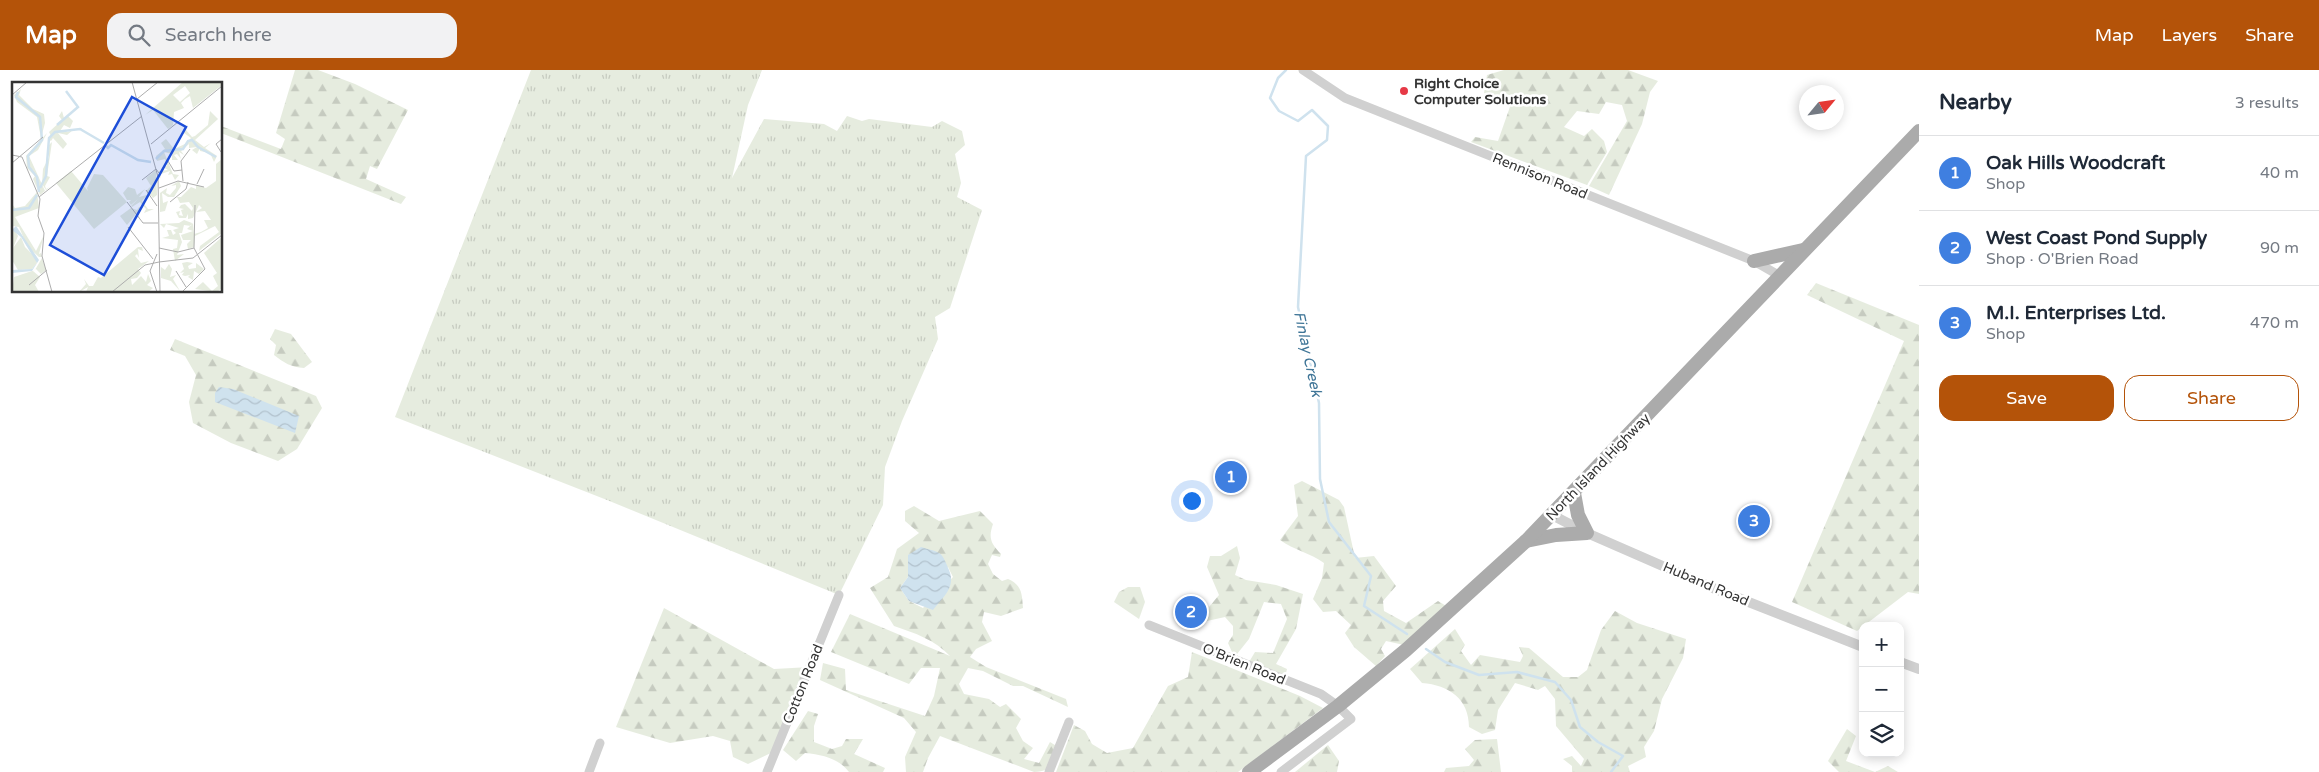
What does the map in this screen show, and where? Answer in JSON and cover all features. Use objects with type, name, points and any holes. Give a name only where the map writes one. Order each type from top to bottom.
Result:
[{"type":"main road","name":"North Island Highway","points":[[1249,772],[1338,706],[1461,602],[1526,541],[1919,131]]},
{"type":"main road","points":[[1754,261],[1804,250]]},
{"type":"main road","points":[[1526,541],[1556,535],[1587,533],[1578,515],[1574,492]]},
{"type":"street","name":"Rennison Road","points":[[1303,70],[1344,98],[1754,261],[1780,276]]},
{"type":"street","name":"Huband Road","points":[[1552,515],[1587,533],[1713,588],[1859,645]]},
{"type":"street","name":"Cotton Road","points":[[768,772],[839,595]]},
{"type":"street","name":"O'Brien Road","points":[[1149,625],[1321,694],[1338,706]]},
{"type":"street","points":[[1904,663],[1919,669]]},
{"type":"street","points":[[1281,772],[1351,719],[1338,706]]},
{"type":"street","points":[[1049,772],[1069,722]]},
{"type":"street","points":[[589,772],[600,743]]},
{"type":"green space","points":[[295,70],[318,70],[355,84],[408,110],[377,169],[370,166],[366,179],[406,197],[401,204],[222,133],[222,126],[281,149],[285,139],[276,133]]},
{"type":"green space","points":[[531,70],[762,70],[748,105],[732,178],[764,119],[824,124],[837,131],[847,116],[862,121],[869,119],[932,127],[942,121],[962,131],[965,145],[955,154],[961,183],[957,197],[982,210],[950,308],[935,317],[938,339],[902,421],[885,467],[883,505],[839,595],[607,500],[395,417]]},
{"type":"green space","points":[[1504,70],[1628,70],[1658,81],[1650,92],[1642,124],[1609,195],[1589,186],[1627,121],[1622,105],[1606,102],[1599,114],[1577,111],[1564,127],[1584,136],[1592,129],[1604,141],[1607,152],[1587,185],[1471,142],[1475,137],[1498,141],[1512,101],[1484,93],[1487,75]]},
{"type":"green space","points":[[1816,283],[1919,325],[1919,594],[1908,592],[1869,622],[1859,622],[1859,629],[1857,631],[1792,602],[1904,341],[1807,295]]},
{"type":"green space","points":[[275,329],[291,334],[312,362],[304,368],[295,367],[274,355],[276,345],[270,339]]},
{"type":"green space","points":[[175,339],[316,396],[322,408],[297,449],[278,461],[231,443],[193,423],[189,402],[196,375],[185,356],[170,350]]},
{"type":"green space","points":[[1302,481],[1339,500],[1344,507],[1355,558],[1374,556],[1396,586],[1383,601],[1384,611],[1406,623],[1438,601],[1448,607],[1404,645],[1386,641],[1381,649],[1385,656],[1376,666],[1354,647],[1345,633],[1351,625],[1336,611],[1323,612],[1313,599],[1322,578],[1324,563],[1280,540],[1298,516],[1294,485]]},
{"type":"green space","points":[[914,506],[939,521],[980,511],[993,524],[991,540],[1001,554],[1000,557],[992,555],[988,564],[993,574],[1002,581],[1008,579],[1019,587],[1022,594],[1023,608],[1001,616],[984,612],[982,622],[992,641],[976,649],[970,657],[986,667],[1066,699],[1068,707],[1023,686],[1013,686],[983,671],[968,668],[959,684],[964,694],[989,699],[1000,707],[1006,704],[1021,719],[1016,728],[1023,741],[1033,748],[1024,759],[1039,763],[1050,742],[1058,747],[1053,761],[1048,768],[1040,772],[1034,772],[940,736],[923,772],[906,772],[905,757],[916,732],[904,718],[820,680],[823,663],[845,669],[846,690],[925,716],[934,696],[940,668],[921,668],[909,684],[831,652],[850,614],[950,656],[931,641],[894,626],[870,588],[888,577],[897,549],[919,533],[905,521],[905,511]],"holes":[[[948,567],[953,577],[923,608],[909,601],[900,588],[908,577]]]},
{"type":"green space","points":[[1237,546],[1240,558],[1235,575],[1246,580],[1276,585],[1303,594],[1296,629],[1276,664],[1287,669],[1285,677],[1249,662],[1255,652],[1273,653],[1287,619],[1281,604],[1264,602],[1249,639],[1237,654],[1232,652],[1228,643],[1233,635],[1233,626],[1225,617],[1207,621],[1209,607],[1219,595],[1207,567],[1210,556],[1221,556]]},
{"type":"green space","points":[[1128,587],[1140,587],[1145,602],[1139,619],[1114,602],[1119,592]]},
{"type":"green space","points":[[664,608],[774,669],[810,667],[777,750],[748,764],[733,757],[730,741],[713,736],[670,743],[616,727]]},
{"type":"green space","points":[[1615,611],[1637,623],[1686,639],[1683,658],[1662,699],[1654,731],[1644,747],[1646,757],[1628,766],[1630,772],[1572,772],[1572,766],[1563,759],[1572,756],[1581,766],[1584,759],[1556,726],[1555,699],[1545,686],[1538,690],[1515,683],[1498,710],[1495,730],[1482,734],[1469,727],[1465,709],[1456,695],[1441,687],[1422,683],[1410,669],[1455,629],[1465,645],[1461,651],[1471,665],[1480,655],[1520,662],[1523,656],[1519,647],[1529,648],[1563,677],[1578,677],[1587,670],[1601,630]]},
{"type":"green space","points":[[1192,652],[1300,696],[1323,708],[1238,772],[1056,772],[1074,725],[1085,731],[1092,744],[1107,753],[1133,748],[1168,686],[1188,677]]},
{"type":"green space","points":[[808,711],[818,714],[814,726],[814,742],[832,749],[842,746],[846,739],[863,739],[854,754],[885,768],[883,772],[849,772],[835,760],[805,753],[796,761],[783,750]]},
{"type":"green space","points":[[1847,729],[1856,736],[1846,761],[1875,772],[1839,772],[1828,761]]},
{"type":"green space","points":[[1497,739],[1501,772],[1444,772],[1446,768],[1469,766],[1474,760],[1465,749],[1475,740]]},
{"type":"green space","points":[[1328,745],[1339,761],[1337,772],[1295,772]]},
{"type":"green space","points":[[1888,766],[1898,772],[1875,772]]},
{"type":"water","points":[[219,387],[233,389],[299,416],[295,433],[215,402],[215,393]]},
{"type":"water","points":[[921,547],[939,553],[951,576],[948,591],[933,610],[909,601],[900,588],[908,577],[908,555]]},
{"type":"waterway","name":"Finlay Creek","points":[[1286,70],[1278,78],[1270,98],[1279,111],[1298,121],[1312,110],[1328,126],[1327,140],[1306,156],[1298,307],[1319,403],[1320,479],[1329,522],[1371,576],[1364,606],[1407,634]]},
{"type":"waterway","name":"Finlay Creek","points":[[1426,649],[1445,662],[1479,675],[1517,672],[1555,682],[1571,700],[1580,727],[1598,742],[1623,756],[1611,772]]},
{"type":"place","name":"Right Choice Computer Solutions","points":[[1404,91]]},
{"type":"place","name":"Oak Hills Woodcraft","points":[[1231,477]]},
{"type":"place","name":"M.I. Enterprises Ltd.","points":[[1754,521]]},
{"type":"place","name":"West Coast Pond Supply","points":[[1191,612]]}]
